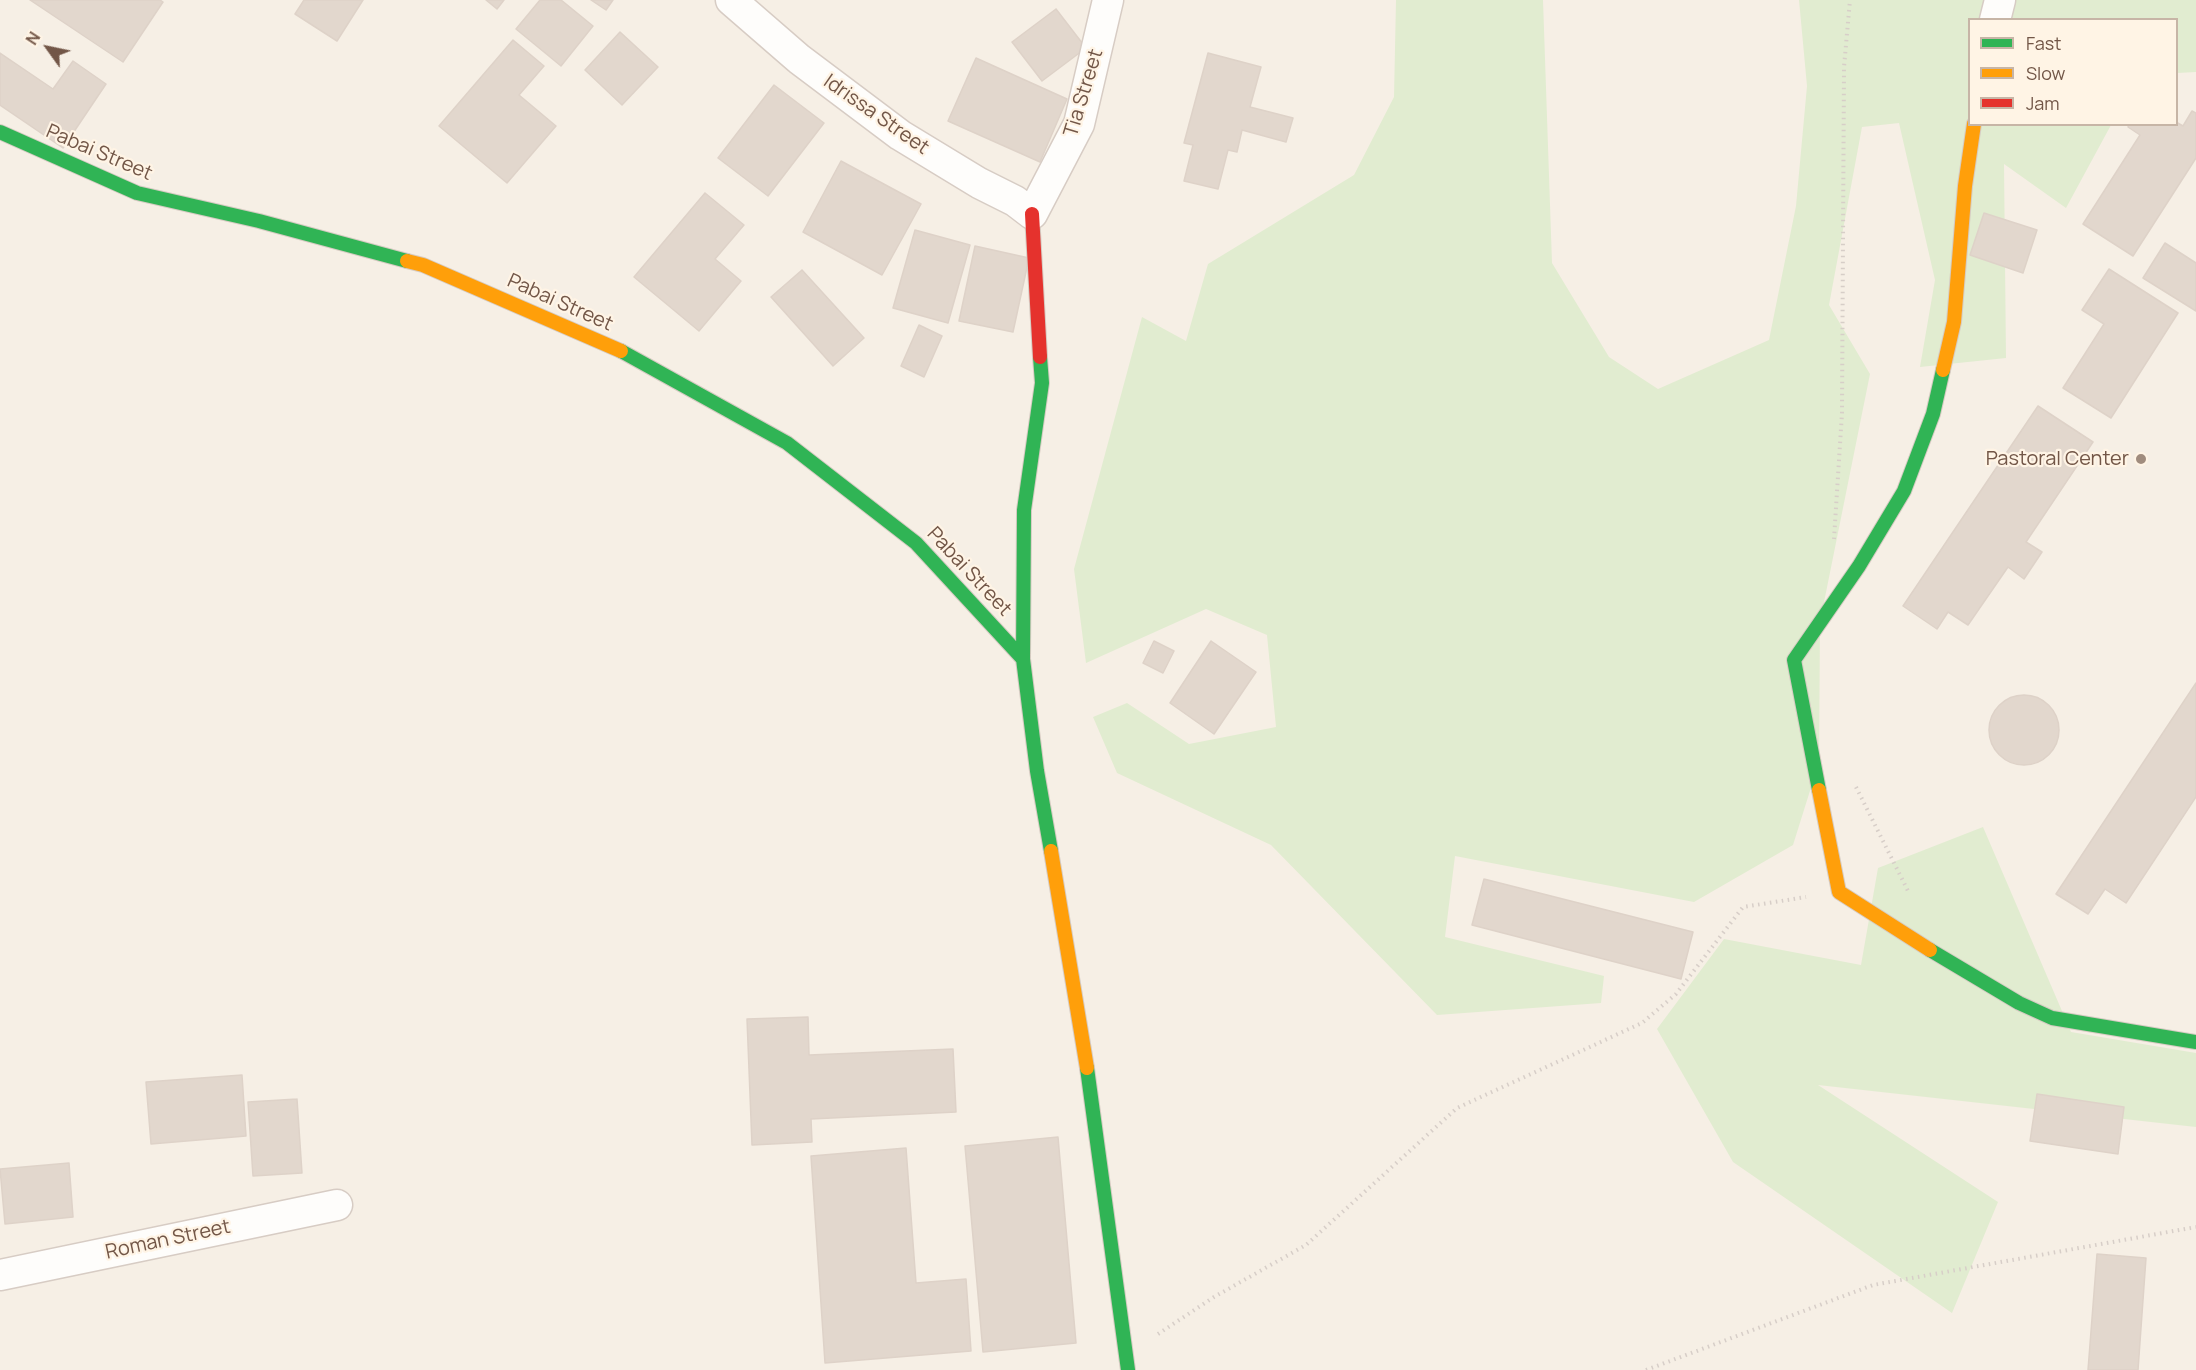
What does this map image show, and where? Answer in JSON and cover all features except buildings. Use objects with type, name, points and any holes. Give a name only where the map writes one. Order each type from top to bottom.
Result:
[{"type":"street","name":"Idrissa Street","points":[[731,0],[799,59],[900,135],[979,183],[1015,201],[1032,214]]},
{"type":"street","points":[[1090,0],[1098,50]]},
{"type":"street","name":"Tia Street","points":[[1032,214],[1079,124],[1108,0]]},
{"type":"street","points":[[1996,18],[2000,0]]},
{"type":"street","points":[[1974,126],[1965,186],[1954,322],[1933,414],[1904,491],[1859,566],[1794,660],[1839,892],[1970,975],[2019,1003],[2052,1018],[2196,1042]]},
{"type":"street","name":"Pabai Street","points":[[0,132],[137,193],[423,265],[632,356],[788,442],[916,543],[1023,659]]},
{"type":"street","points":[[1032,214],[1042,383],[1024,510],[1023,659],[1037,771],[1079,1012],[1128,1370]]},
{"type":"street","name":"Roman Street","points":[[0,1275],[337,1205]]},
{"type":"path","points":[[1834,549],[1842,413],[1844,67],[1850,0]]},
{"type":"path","points":[[1855,784],[1911,898]]},
{"type":"path","points":[[1126,1355],[1214,1297],[1306,1245],[1457,1108],[1642,1023],[1676,994],[1743,907],[1839,892]]},
{"type":"path","points":[[1646,1370],[1873,1285],[2196,1227]]},
{"type":"green space","points":[[1396,0],[1543,0],[1552,263],[1609,357],[1658,389],[1769,340],[1796,206],[1807,86],[1799,0],[2196,0],[2196,72],[2178,73],[2178,18],[1968,18],[1968,126],[2110,126],[2066,208],[2004,164],[2006,358],[1920,367],[1935,280],[1899,123],[1862,127],[1829,305],[1870,374],[1820,622],[1819,762],[1793,845],[1694,902],[1455,856],[1445,937],[1604,976],[1601,1003],[1437,1015],[1271,845],[1117,773],[1093,717],[1127,703],[1189,744],[1276,727],[1267,635],[1206,609],[1086,663],[1074,569],[1142,317],[1186,341],[1208,264],[1354,175],[1394,97]]},
{"type":"green space","points":[[1983,827],[2071,1032],[2196,1053],[2196,1127],[1818,1085],[1998,1202],[1952,1313],[1733,1162],[1657,1029],[1724,939],[1861,965],[1878,868]]},
{"type":"traffic: fast","points":[[0,132],[137,193],[259,221],[407,261]]},
{"type":"traffic: fast","points":[[621,351],[787,443],[916,543],[1023,659]]},
{"type":"traffic: fast","points":[[1040,357],[1042,383],[1024,510],[1023,659],[1037,771],[1051,851]]},
{"type":"traffic: fast","points":[[1819,790],[1794,660],[1859,566],[1904,491],[1933,414],[1943,370]]},
{"type":"traffic: fast","points":[[1930,950],[2019,1003],[2052,1018],[2196,1042]]},
{"type":"traffic: fast","points":[[1087,1068],[1128,1370]]},
{"type":"traffic: slow","points":[[1943,370],[1954,322],[1965,186],[1974,126]]},
{"type":"traffic: slow","points":[[407,261],[423,265],[621,351]]},
{"type":"traffic: slow","points":[[1819,790],[1839,892],[1930,950]]},
{"type":"traffic: slow","points":[[1051,851],[1087,1068]]},
{"type":"traffic: jam","points":[[1032,214],[1040,357]]},
{"type":"place","name":"Pastoral Center","points":[[2141,459]]}]
